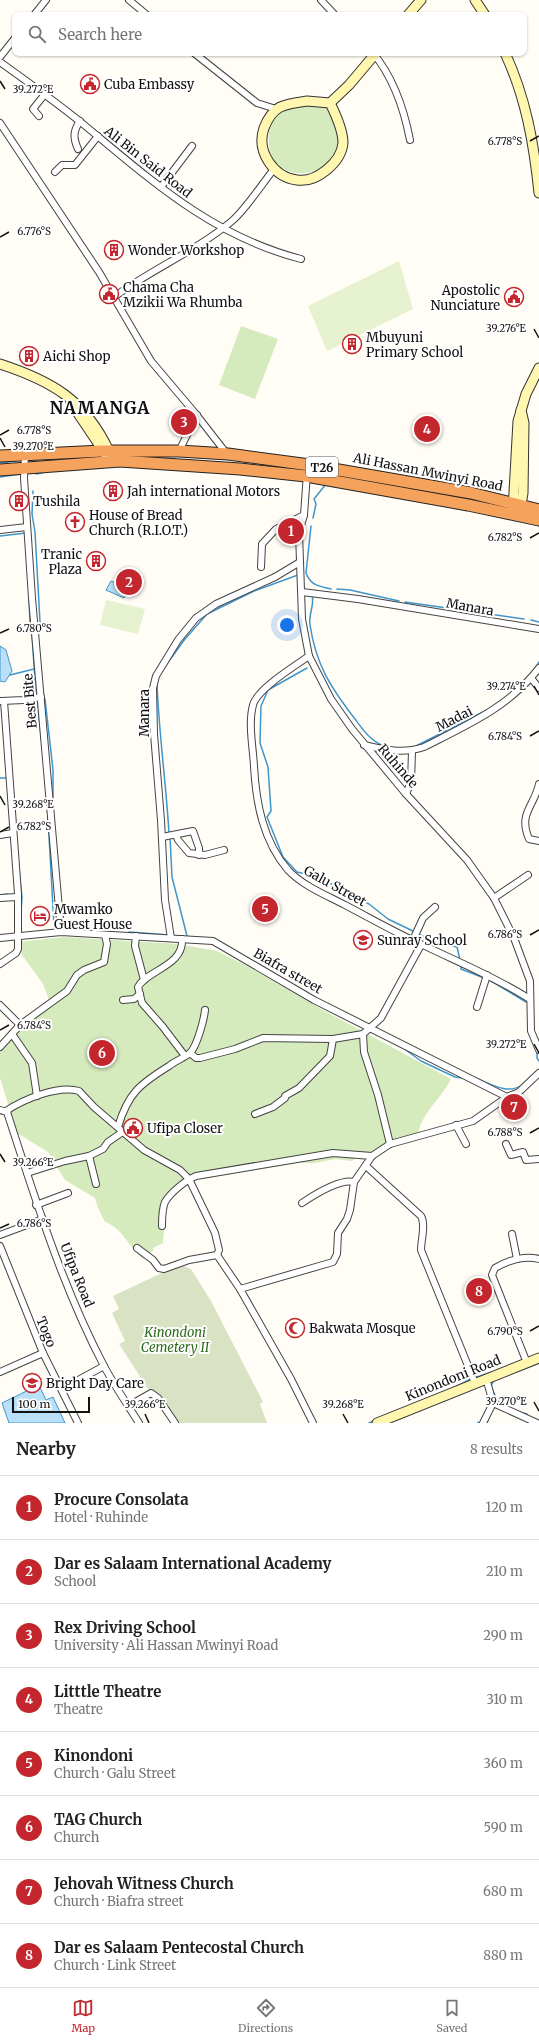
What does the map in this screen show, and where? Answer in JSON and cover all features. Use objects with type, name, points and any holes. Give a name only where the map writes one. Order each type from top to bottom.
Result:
[{"type":"highway","name":"Ali Hassan Mwinyi Road","points":[[0,456],[106,451],[179,451],[228,454],[310,465],[471,493],[539,510]]},
{"type":"highway","name":"Ali Hassan Mwinyi Road","points":[[0,470],[115,461],[233,468],[306,476],[468,505],[539,520]]},
{"type":"street","points":[[36,12],[46,0]]},
{"type":"street","points":[[129,0],[144,12]]},
{"type":"street","points":[[321,0],[332,12]]},
{"type":"street","points":[[411,12],[421,0]]},
{"type":"street","points":[[475,0],[483,12]]},
{"type":"street","points":[[0,57],[12,42]]},
{"type":"street","points":[[198,56],[256,103],[276,109]]},
{"type":"street","points":[[330,103],[342,132],[343,144],[338,156],[331,165],[323,173],[310,179],[298,180],[285,176],[274,169],[264,154],[263,133],[267,121],[276,109],[283,105],[306,101],[330,103],[349,85],[372,56]]},
{"type":"street","points":[[375,56],[397,95],[410,140]]},
{"type":"street","points":[[506,56],[515,74],[532,134],[539,192]]},
{"type":"street","name":"Ali Bin Said Road","points":[[0,62],[44,94],[192,210],[222,228],[274,252],[301,259]]},
{"type":"street","points":[[39,116],[33,109],[44,94]]},
{"type":"street","points":[[78,148],[74,137],[75,130],[80,122]]},
{"type":"street","points":[[0,123],[114,297],[151,361],[228,454]]},
{"type":"street","points":[[55,172],[62,166],[75,165],[98,136]]},
{"type":"street","points":[[161,187],[192,146]]},
{"type":"street","points":[[114,297],[134,283],[202,243],[233,220],[274,169]]},
{"type":"street","points":[[0,364],[42,380],[70,399],[73,406],[115,461]]},
{"type":"street","points":[[516,516],[518,504],[516,436],[520,409],[539,368]]},
{"type":"street","points":[[179,451],[197,415]]},
{"type":"street","name":"Best Bite","points":[[25,454],[27,527],[61,932]]},
{"type":"street","name":"Ruhinde","points":[[310,465],[306,476],[304,515],[299,533],[302,619],[309,656],[331,700],[364,745],[406,794],[467,860],[494,898],[523,961],[530,981],[531,1031],[539,1050]]},
{"type":"street","points":[[261,567],[262,544],[276,529],[304,515]]},
{"type":"street","points":[[0,530],[27,527]]},
{"type":"street","name":"Manara","points":[[171,938],[165,900],[169,836],[153,713],[154,688],[160,667],[180,636],[201,615],[216,604],[275,577],[300,562]]},
{"type":"street","name":"Manara","points":[[302,592],[358,599],[539,629]]},
{"type":"street","name":"Galu Street","points":[[309,656],[266,689],[255,699],[253,705],[252,731],[254,771],[260,820],[280,858],[296,877],[421,945],[487,975],[528,998],[530,997]]},
{"type":"street","name":"Madai","points":[[364,745],[385,751],[412,751],[498,708],[531,678],[539,668]]},
{"type":"street","points":[[531,678],[539,688]]},
{"type":"street","points":[[0,964],[16,953],[18,949],[17,897],[13,833],[2,701],[41,697]]},
{"type":"street","points":[[406,794],[411,782],[412,751]]},
{"type":"street","points":[[0,773],[8,772]]},
{"type":"street","points":[[539,784],[524,817],[525,829],[529,839],[539,841]]},
{"type":"street","points":[[169,836],[193,831],[199,848],[199,855]]},
{"type":"street","points":[[0,835],[13,833]]},
{"type":"street","points":[[169,836],[178,840],[189,853],[199,855],[224,850]]},
{"type":"street","points":[[494,898],[528,875]]},
{"type":"street","points":[[0,898],[17,897]]},
{"type":"street","points":[[413,940],[423,918],[435,907]]},
{"type":"street","name":"Biafra street","points":[[0,938],[18,935],[61,932],[213,941],[314,1000],[507,1097]]},
{"type":"street","points":[[0,1047],[20,1026],[63,995],[81,971],[104,962],[107,944],[105,934]]},
{"type":"street","points":[[136,936],[135,946],[144,980]]},
{"type":"street","points":[[182,939],[182,944],[179,951],[170,963],[144,980],[138,987],[142,1003],[187,1055],[196,1058],[235,1049],[270,1037],[333,1039],[363,1034],[371,1029],[381,1018],[421,945]]},
{"type":"street","points":[[477,1007],[487,975]]},
{"type":"street","points":[[123,1000],[134,999],[140,994]]},
{"type":"street","points":[[0,1005],[20,1026]]},
{"type":"street","points":[[118,1127],[127,1102],[137,1090],[187,1055],[202,1028],[205,1010]]},
{"type":"street","points":[[12,1034],[32,1063],[37,1096]]},
{"type":"street","points":[[363,1034],[364,1052],[378,1095],[390,1144]]},
{"type":"street","points":[[255,1114],[273,1107],[285,1098],[285,1096],[299,1088],[330,1056],[333,1039]]},
{"type":"street","points":[[240,1289],[329,1264],[335,1260],[337,1254],[338,1233],[347,1219],[352,1204],[354,1182],[372,1156],[390,1144],[427,1135],[473,1121],[507,1097],[519,1092],[539,1073]]},
{"type":"street","points":[[3,1111],[21,1101],[37,1096],[66,1090],[79,1091],[94,1107],[144,1150],[163,1160],[189,1179],[215,1233],[219,1250],[217,1255]]},
{"type":"street","name":"Ufipa Road","points":[[3,1111],[27,1173],[36,1205],[43,1219],[67,1283],[104,1366],[139,1423]]},
{"type":"street","points":[[456,1125],[466,1144]]},
{"type":"street","points":[[27,1173],[65,1161],[89,1156],[103,1149],[108,1142],[124,1132]]},
{"type":"street","points":[[506,1144],[511,1155],[523,1152],[526,1160],[539,1159]]},
{"type":"street","points":[[162,1226],[165,1202],[169,1196],[189,1179],[204,1174],[333,1153],[372,1156]]},
{"type":"street","points":[[89,1156],[96,1184]]},
{"type":"street","points":[[366,1166],[421,1216],[424,1221],[420,1241],[421,1250],[475,1383]]},
{"type":"street","points":[[302,1203],[320,1192],[345,1181],[354,1182]]},
{"type":"street","points":[[36,1205],[68,1193]]},
{"type":"street","points":[[0,1235],[43,1219]]},
{"type":"street","points":[[512,1234],[517,1259]]},
{"type":"street","name":"Togo","points":[[0,1246],[43,1353],[78,1423]]},
{"type":"street","points":[[137,1248],[153,1260],[159,1268],[164,1269],[189,1260],[217,1255]]},
{"type":"street","points":[[217,1255],[240,1289],[291,1378],[313,1423]]},
{"type":"street","points":[[527,1363],[492,1275],[494,1271],[502,1264],[532,1256],[539,1259]]},
{"type":"street","points":[[0,1372],[43,1353]]},
{"type":"street","name":"Kinondoni Road","points":[[377,1423],[539,1358]]},
{"type":"street","points":[[62,1389],[104,1366]]},
{"type":"street","points":[[482,1423],[493,1403],[486,1378]]},
{"type":"street","points":[[128,1406],[151,1393],[158,1398],[175,1423]]},
{"type":"street","points":[[493,1403],[537,1423]]},
{"type":"green space","points":[[321,104],[329,111],[336,126],[339,141],[335,154],[328,164],[317,170],[305,173],[292,172],[281,167],[273,158],[269,145],[271,122],[281,110],[295,106]]},
{"type":"green space","points":[[399,261],[413,309],[327,351],[308,306]]},
{"type":"green space","points":[[241,326],[278,339],[255,399],[219,385]]},
{"type":"green space","points":[[106,600],[145,609],[138,634],[100,625]]},
{"type":"green space","points":[[64,937],[178,944],[217,951],[247,966],[321,1009],[451,1079],[423,1119],[418,1134],[351,1161],[336,1159],[314,1163],[296,1163],[200,1178],[190,1181],[166,1205],[163,1243],[153,1248],[153,1251],[143,1259],[117,1229],[105,1222],[95,1198],[65,1180],[48,1152],[17,1133],[0,1078],[0,1052],[28,1021],[51,1005],[43,984],[20,952],[19,942]]},
{"type":"green space","name":"Kinondoni Cemetery II","points":[[184,1266],[191,1269],[211,1301],[263,1402],[260,1404],[267,1423],[176,1423],[150,1392],[119,1344],[125,1341],[112,1313],[119,1309],[113,1296],[164,1272]]},
{"type":"water","points":[[111,581],[129,588],[124,598],[106,590]]},
{"type":"water","points":[[0,646],[6,650],[12,671],[5,682],[0,681]]},
{"type":"water","points":[[39,1385],[46,1400],[53,1397],[65,1423],[9,1423],[2,1403]]},
{"type":"waterway","points":[[0,463],[15,461]]},
{"type":"waterway","points":[[36,474],[42,473]]},
{"type":"waterway","points":[[0,477],[20,474]]},
{"type":"waterway","points":[[313,518],[316,504],[314,499],[326,484]]},
{"type":"waterway","points":[[33,491],[32,514],[35,532],[40,622]]},
{"type":"waterway","points":[[533,524],[539,526]]},
{"type":"waterway","points":[[311,526],[306,573],[310,581],[313,583],[331,589]]},
{"type":"waterway","points":[[0,536],[26,533]]},
{"type":"waterway","points":[[166,665],[185,639],[207,614],[254,591],[298,575]]},
{"type":"waterway","points":[[337,589],[350,590],[399,601]]},
{"type":"waterway","points":[[312,595],[313,602],[310,625],[316,652],[326,675],[346,708],[365,732],[377,743],[387,747]]},
{"type":"waterway","points":[[29,598],[30,624]]},
{"type":"waterway","points":[[359,602],[373,604]]},
{"type":"waterway","points":[[405,602],[524,619]]},
{"type":"waterway","points":[[531,620],[539,622]]},
{"type":"waterway","points":[[32,635],[36,695]]},
{"type":"waterway","points":[[536,667],[539,662]]},
{"type":"waterway","points":[[307,668],[268,690],[261,706],[260,743],[268,767],[271,811],[267,817],[283,857],[297,872],[311,875],[336,886],[369,904],[388,919],[415,932]]},
{"type":"waterway","points":[[10,675],[34,669]]},
{"type":"waterway","points":[[157,684],[169,833]]},
{"type":"waterway","points":[[37,699],[42,745]]},
{"type":"waterway","points":[[45,699],[53,770],[53,808]]},
{"type":"waterway","points":[[416,746],[487,710]]},
{"type":"waterway","points":[[0,778],[8,778]]},
{"type":"waterway","points":[[47,800],[54,926]]},
{"type":"waterway","points":[[170,837],[172,877],[187,936]]},
{"type":"waterway","points":[[19,870],[22,897],[21,912]]},
{"type":"waterway","points":[[0,895],[8,894]]},
{"type":"waterway","points":[[63,916],[65,929]]},
{"type":"waterway","points":[[129,932],[169,935]]},
{"type":"waterway","points":[[418,934],[439,943],[457,947],[460,960]]},
{"type":"waterway","points":[[461,965],[461,969],[484,978]]},
{"type":"waterway","points":[[488,979],[526,1002]]},
{"type":"waterway","points":[[386,1039],[403,1048],[421,1061],[455,1077],[462,1078]]},
{"type":"waterway","points":[[537,1051],[537,1058],[539,1061]]},
{"type":"waterway","points":[[476,1078],[505,1089],[516,1088],[522,1085]]},
{"type":"waterway","points":[[474,1378],[495,1371]]},
{"type":"waterway","points":[[453,1388],[471,1379]]},
{"type":"waterway","points":[[494,1380],[491,1386],[496,1398],[500,1401]]},
{"type":"waterway","points":[[519,1412],[527,1414]]},
{"type":"waterway","points":[[487,1423],[489,1417]]},
{"type":"waterway","points":[[369,1423],[374,1421]]},
{"type":"place","name":"Cuba Embassy","points":[[90,84]]},
{"type":"place","name":"Wonder Workshop","points":[[114,250]]},
{"type":"place","name":"Chama Cha Mzikii Wa Rhumba","points":[[109,294]]},
{"type":"place","name":"Apostolic Nunciature","points":[[514,297]]},
{"type":"place","name":"Mbuyuni Primary School","points":[[352,344]]},
{"type":"place","name":"Aichi Shop","points":[[29,356]]},
{"type":"place","name":"Rex Driving School","points":[[184,422]]},
{"type":"place","name":"Litttle Theatre","points":[[427,429]]},
{"type":"place","name":"Jah international Motors","points":[[113,491]]},
{"type":"place","name":"Tushila","points":[[19,501]]},
{"type":"place","name":"House of Bread Church (R.I.O.T.)","points":[[75,522]]},
{"type":"place","name":"Procure Consolata","points":[[291,531]]},
{"type":"place","name":"Tranic Plaza","points":[[96,561]]},
{"type":"place","name":"Dar es Salaam International Academy","points":[[129,582]]},
{"type":"place","name":"Kinondoni","points":[[265,909]]},
{"type":"place","name":"Mwamko Guest House","points":[[40,916]]},
{"type":"place","name":"Sunray School","points":[[363,940]]},
{"type":"place","name":"TAG Church","points":[[102,1053]]},
{"type":"place","name":"Jehovah Witness Church","points":[[514,1107]]},
{"type":"place","name":"Ufipa Closer","points":[[133,1128]]},
{"type":"place","name":"Dar es Salaam Pentecostal Church","points":[[479,1291]]},
{"type":"place","name":"Bakwata Mosque","points":[[295,1328]]},
{"type":"place","name":"Bright Day Care","points":[[32,1383]]},
{"type":"district","name":"NAMANGA","points":[[100,408]]}]
